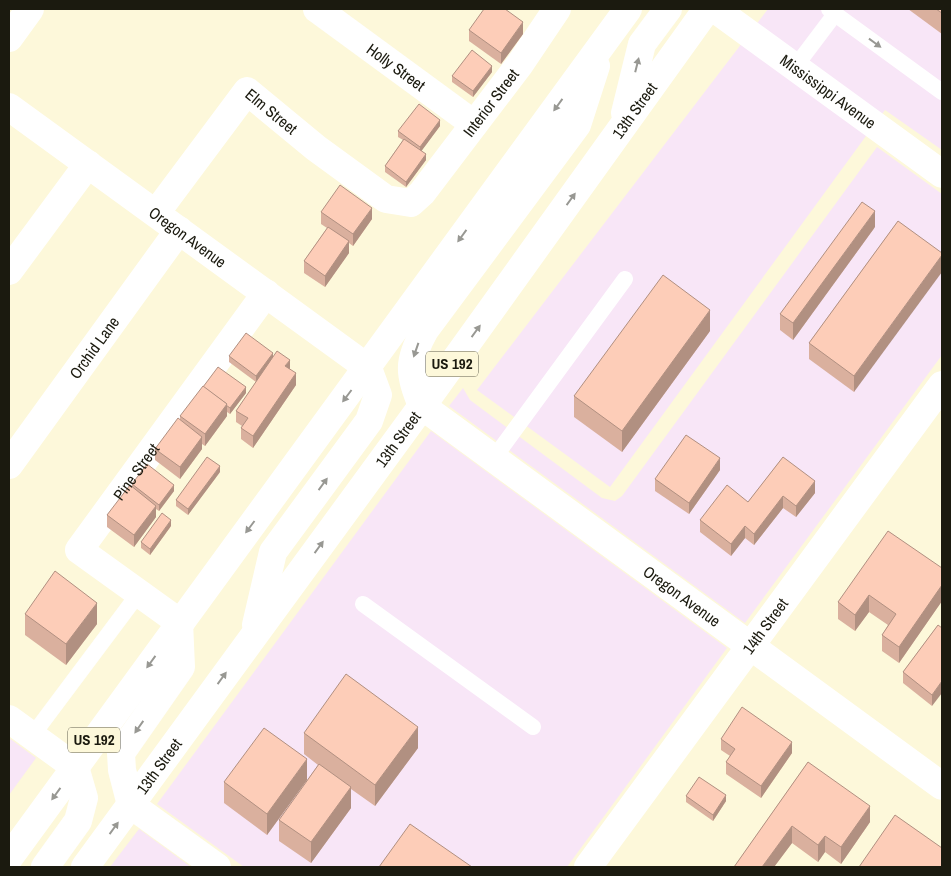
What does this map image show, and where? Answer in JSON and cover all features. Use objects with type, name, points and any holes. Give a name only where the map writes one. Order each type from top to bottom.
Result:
[{"type":"main road","points":[[9,38],[30,9]]},
{"type":"main road","name":"Holly Street","points":[[316,9],[474,124]]},
{"type":"main road","name":"US 192","points":[[9,858],[179,622],[368,368],[628,9]]},
{"type":"main road","points":[[621,129],[642,44],[668,9]]},
{"type":"main road","name":"13th Street","points":[[85,867],[422,406],[707,9]]},
{"type":"main road","name":"Mississippi Avenue","points":[[715,9],[942,174]]},
{"type":"main road","name":"Interior Street","points":[[422,193],[555,10]]},
{"type":"main road","points":[[422,406],[411,378],[414,350],[425,330],[577,124],[603,43]]},
{"type":"main road","name":"Elm Street","points":[[156,213],[247,91],[316,148],[386,199],[411,203],[422,193]]},
{"type":"main road","name":"Oregon Avenue","points":[[9,107],[368,368]]},
{"type":"main road","points":[[9,271],[88,164]]},
{"type":"main road","name":"Orchid Lane","points":[[9,465],[179,230]]},
{"type":"main road","name":"Pine Street","points":[[179,622],[79,550],[266,293]]},
{"type":"main road","points":[[253,636],[273,552],[369,421],[378,395],[368,368]]},
{"type":"main road","name":"14th Street","points":[[588,867],[942,385]]},
{"type":"main road","name":"Oregon Avenue","points":[[422,406],[942,786]]},
{"type":"main road","points":[[179,622],[181,667],[121,753],[122,770],[131,805],[209,865]]},
{"type":"main road","points":[[9,719],[75,767],[84,798],[78,821],[45,867]]},
{"type":"lane","points":[[794,67],[832,11],[942,92]]},
{"type":"lane","points":[[494,458],[625,279]]},
{"type":"lane","points":[[32,736],[139,593]]},
{"type":"lane","points":[[363,604],[533,727]]},
{"type":"shaded area","points":[[768,9],[942,9],[942,150],[885,110],[610,487],[477,390]]},
{"type":"shaded area","points":[[877,147],[942,194],[942,355],[745,623],[449,406],[463,388],[470,400],[602,498],[615,501],[622,496]]},
{"type":"shaded area","points":[[431,431],[727,648],[567,867],[244,867],[157,804]]},
{"type":"shaded area","points":[[9,738],[36,758],[9,795]]},
{"type":"shaded area","points":[[139,829],[191,867],[110,867]]},
{"type":"building","points":[[484,9],[505,9],[523,22],[501,53],[469,30]]},
{"type":"building","points":[[472,50],[492,66],[473,91],[452,76]]},
{"type":"building","points":[[419,104],[440,120],[420,147],[398,131]]},
{"type":"building","points":[[404,139],[426,154],[406,182],[385,166]]},
{"type":"building","points":[[340,185],[372,208],[353,234],[321,212]]},
{"type":"building","points":[[862,202],[875,211],[793,323],[780,314]]},
{"type":"building","points":[[898,221],[942,253],[942,255],[854,376],[809,343]]},
{"type":"building","points":[[328,227],[349,241],[325,276],[304,261]]},
{"type":"building","points":[[663,275],[710,310],[622,431],[574,396]]},
{"type":"building","points":[[246,333],[273,353],[256,376],[229,356]]},
{"type":"building","points":[[277,351],[290,360],[285,366],[296,373],[253,436],[241,428],[248,418],[236,411]]},
{"type":"building","points":[[218,367],[246,387],[230,408],[203,387]]},
{"type":"building","points":[[203,386],[227,404],[205,434],[180,416]]},
{"type":"building","points":[[178,418],[202,437],[180,467],[155,449]]},
{"type":"building","points":[[686,435],[720,458],[689,503],[655,479]]},
{"type":"building","points":[[207,457],[220,466],[188,509],[176,500]]},
{"type":"building","points":[[783,457],[815,481],[796,506],[783,496],[754,534],[745,526],[731,544],[700,520],[727,485],[748,502]]},
{"type":"building","points":[[147,464],[174,485],[159,505],[132,484]]},
{"type":"building","points":[[130,485],[156,506],[134,535],[107,515]]},
{"type":"building","points":[[162,513],[171,520],[150,549],[141,542]]},
{"type":"building","points":[[888,531],[942,568],[942,585],[899,647],[882,635],[896,614],[869,595],[855,615],[838,602]]},
{"type":"building","points":[[55,571],[97,603],[66,644],[25,614]]},
{"type":"building","points":[[938,625],[942,628],[942,681],[932,695],[903,672]]},
{"type":"building","points":[[346,674],[418,727],[375,785],[304,733]]},
{"type":"building","points":[[742,707],[792,742],[761,786],[726,762],[735,749],[721,739]]},
{"type":"building","points":[[264,728],[307,759],[267,814],[224,782]]},
{"type":"building","points":[[808,762],[870,806],[841,847],[825,836],[818,845],[792,826],[762,867],[734,867]]},
{"type":"building","points":[[319,764],[351,787],[311,842],[279,820]]},
{"type":"building","points":[[699,777],[726,795],[713,815],[686,796]]},
{"type":"building","points":[[895,815],[942,848],[942,867],[859,867]]},
{"type":"building","points":[[410,824],[472,867],[379,867]]}]
